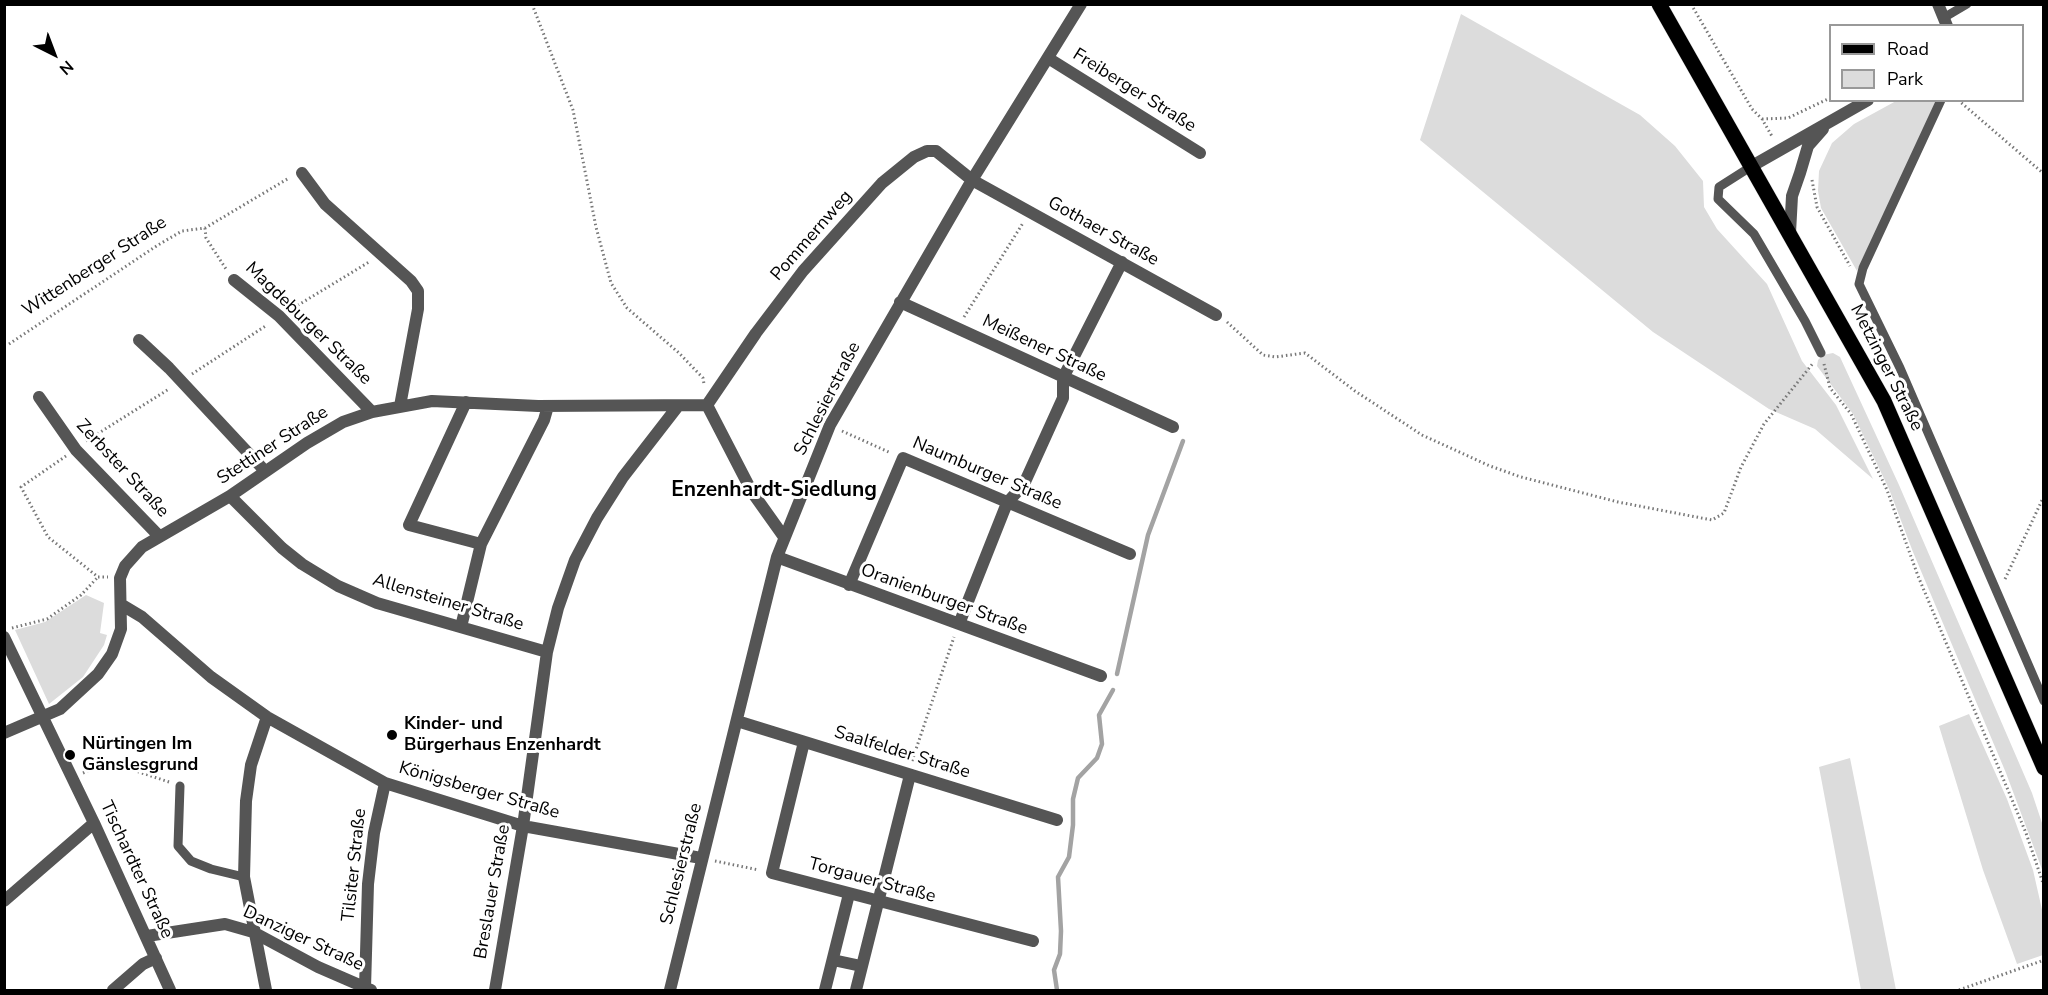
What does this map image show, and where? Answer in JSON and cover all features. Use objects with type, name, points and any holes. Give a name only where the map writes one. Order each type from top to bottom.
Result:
[{"type":"main road","name":"Metzinger Straße","points":[[1659,4],[1884,401],[2043,768]]},
{"type":"street","name":"Schlesierstraße","points":[[670,990],[777,557],[830,425],[972,180],[1081,4]]},
{"type":"street","points":[[1938,4],[1946,21]]},
{"type":"street","name":"Freiberger Straße","points":[[1048,58],[1200,153]]},
{"type":"street","points":[[1752,166],[1865,102]]},
{"type":"street","points":[[1790,233],[1792,196],[1808,146],[1828,123]]},
{"type":"street","name":"Pommernweg","points":[[707,405],[756,333],[803,271],[882,183],[898,169],[927,151],[936,151],[972,180]]},
{"type":"street","points":[[302,173],[326,204],[411,281],[419,300],[400,406]]},
{"type":"street","name":"Gothaer Straße","points":[[972,180],[1216,315]]},
{"type":"street","points":[[959,624],[1007,503],[1024,484],[1063,398],[1064,378],[1122,262]]},
{"type":"street","name":"Magdeburger Straße","points":[[234,280],[279,316],[372,412]]},
{"type":"street","name":"Meißener Straße","points":[[900,302],[1173,427]]},
{"type":"street","points":[[139,340],[169,368],[265,471]]},
{"type":"street","name":"Zerbster Straße","points":[[39,397],[76,450],[159,536]]},
{"type":"street","name":"Stettiner Straße","points":[[120,578],[131,557],[159,536],[230,496],[307,442],[343,422],[372,412],[432,401],[548,406],[707,405]]},
{"type":"street","points":[[466,402],[409,525],[481,544]]},
{"type":"street","name":"Breslauer Straße","points":[[495,990],[523,826],[547,652],[558,608],[575,560],[623,477],[678,405]]},
{"type":"street","points":[[707,405],[752,492],[784,537]]},
{"type":"street","points":[[461,627],[481,544],[544,420],[548,406]]},
{"type":"street","points":[[849,585],[903,458]]},
{"type":"street","name":"Naumburger Straße","points":[[903,458],[1130,554]]},
{"type":"street","name":"Allensteiner Straße","points":[[230,496],[282,548],[302,564],[338,586],[377,603],[547,652]]},
{"type":"street","name":"Oranienburger Straße","points":[[777,557],[1101,676]]},
{"type":"street","points":[[4,733],[60,709],[98,674],[112,654],[121,629],[120,578]]},
{"type":"street","name":"Königsberger Straße","points":[[122,605],[142,617],[211,677],[267,717],[385,783],[523,826],[701,858]]},
{"type":"street","name":"Tischardter Straße","points":[[4,637],[73,778],[170,990]]},
{"type":"street","points":[[266,990],[244,877],[246,801],[251,765],[267,717]]},
{"type":"street","name":"Saalfelder Straße","points":[[737,721],[1057,820]]},
{"type":"street","points":[[772,873],[804,742]]},
{"type":"street","points":[[856,990],[876,900],[910,775]]},
{"type":"street","name":"Tilsiter Straße","points":[[368,989],[368,884],[374,832],[385,783]]},
{"type":"street","points":[[4,901],[94,823]]},
{"type":"street","name":"Torgauer Straße","points":[[772,873],[1033,941]]},
{"type":"street","points":[[825,990],[849,894]]},
{"type":"street","name":"Danziger Straße","points":[[147,936],[225,924],[253,932],[318,968],[368,989]]},
{"type":"street","points":[[113,990],[143,964],[156,958]]},
{"type":"street","points":[[833,960],[861,966]]},
{"type":"lane","points":[[1946,21],[1967,4]]},
{"type":"lane","points":[[1940,102],[1863,268],[1859,284],[1900,368],[2043,701]]},
{"type":"lane","points":[[1752,166],[1719,187],[1718,199],[1754,234],[1821,353]]},
{"type":"lane","points":[[180,786],[178,846],[190,861],[244,877]]},
{"type":"path","points":[[532,4],[573,110],[596,227],[611,283],[627,308],[654,330],[703,378],[707,405]]},
{"type":"path","points":[[1691,4],[1752,109],[1762,119],[1788,118],[1829,98]]},
{"type":"path","points":[[1960,102],[2043,174]]},
{"type":"path","name":"Wittenberger Straße","points":[[9,344],[158,245],[182,231],[205,228],[294,175],[302,173]]},
{"type":"path","points":[[1800,173],[1812,177],[1817,207],[1859,284]]},
{"type":"path","points":[[957,328],[1030,212]]},
{"type":"path","name":"Magdeburger Straße","points":[[205,228],[206,238],[234,280]]},
{"type":"path","points":[[300,305],[379,253]]},
{"type":"path","points":[[1216,315],[1233,326],[1263,355],[1275,357],[1305,352],[1355,391],[1422,435],[1490,466],[1521,477],[1618,502],[1712,520],[1724,513],[1741,467],[1764,424],[1821,353]]},
{"type":"path","points":[[196,370],[261,329]]},
{"type":"path","points":[[1821,353],[1830,388],[1851,414],[1887,490],[1918,576],[2026,833],[2043,886]]},
{"type":"path","points":[[89,438],[168,390]]},
{"type":"path","name":"Naumburger Straße","points":[[830,425],[903,458]]},
{"type":"path","points":[[62,459],[21,487],[48,537],[98,577],[120,578]]},
{"type":"path","points":[[1997,591],[2011,570],[2043,496]]},
{"type":"path","points":[[4,630],[47,619],[81,596],[98,577]]},
{"type":"path","points":[[910,775],[959,624]]},
{"type":"path","points":[[73,778],[109,762],[180,786]]},
{"type":"path","points":[[701,858],[772,873]]},
{"type":"path","points":[[1959,990],[2043,960]]},
{"type":"green space","points":[[1461,14],[1640,115],[1675,146],[1703,181],[1704,207],[1717,229],[1767,284],[1802,361],[1836,405],[1873,479],[1815,429],[1769,409],[1653,332],[1420,140]]},
{"type":"green space","points":[[1894,102],[1937,102],[1857,271],[1821,208],[1818,191],[1819,171],[1832,143],[1854,124]]},
{"type":"green space","points":[[1833,353],[1840,357],[1899,485],[2032,793],[2043,826],[2043,872],[2006,773],[1913,552],[1889,489],[1853,414],[1817,366],[1818,360],[1823,355]]},
{"type":"green space","points":[[86,595],[104,603],[100,633],[107,635],[104,645],[83,677],[49,704],[15,630],[45,622]]},
{"type":"green space","points":[[1969,714],[2007,799],[2033,870],[2043,914],[2043,955],[2017,964],[1983,870],[1939,726]]},
{"type":"green space","points":[[1850,758],[1896,990],[1861,990],[1819,767]]},
{"type":"waterway","points":[[1117,674],[1148,535],[1183,441]]},
{"type":"waterway","points":[[1057,990],[1054,970],[1060,954],[1061,931],[1058,877],[1069,857],[1073,799],[1078,778],[1097,758],[1102,744],[1099,715],[1113,690]]},
{"type":"place","name":"Kinder- und Bürgerhaus Enzenhardt","points":[[392,735]]},
{"type":"place","name":"Nürtingen Im Gänslesgrund","points":[[70,755]]},
{"type":"district","name":"Enzenhardt-Siedlung","points":[[774,491]]}]
